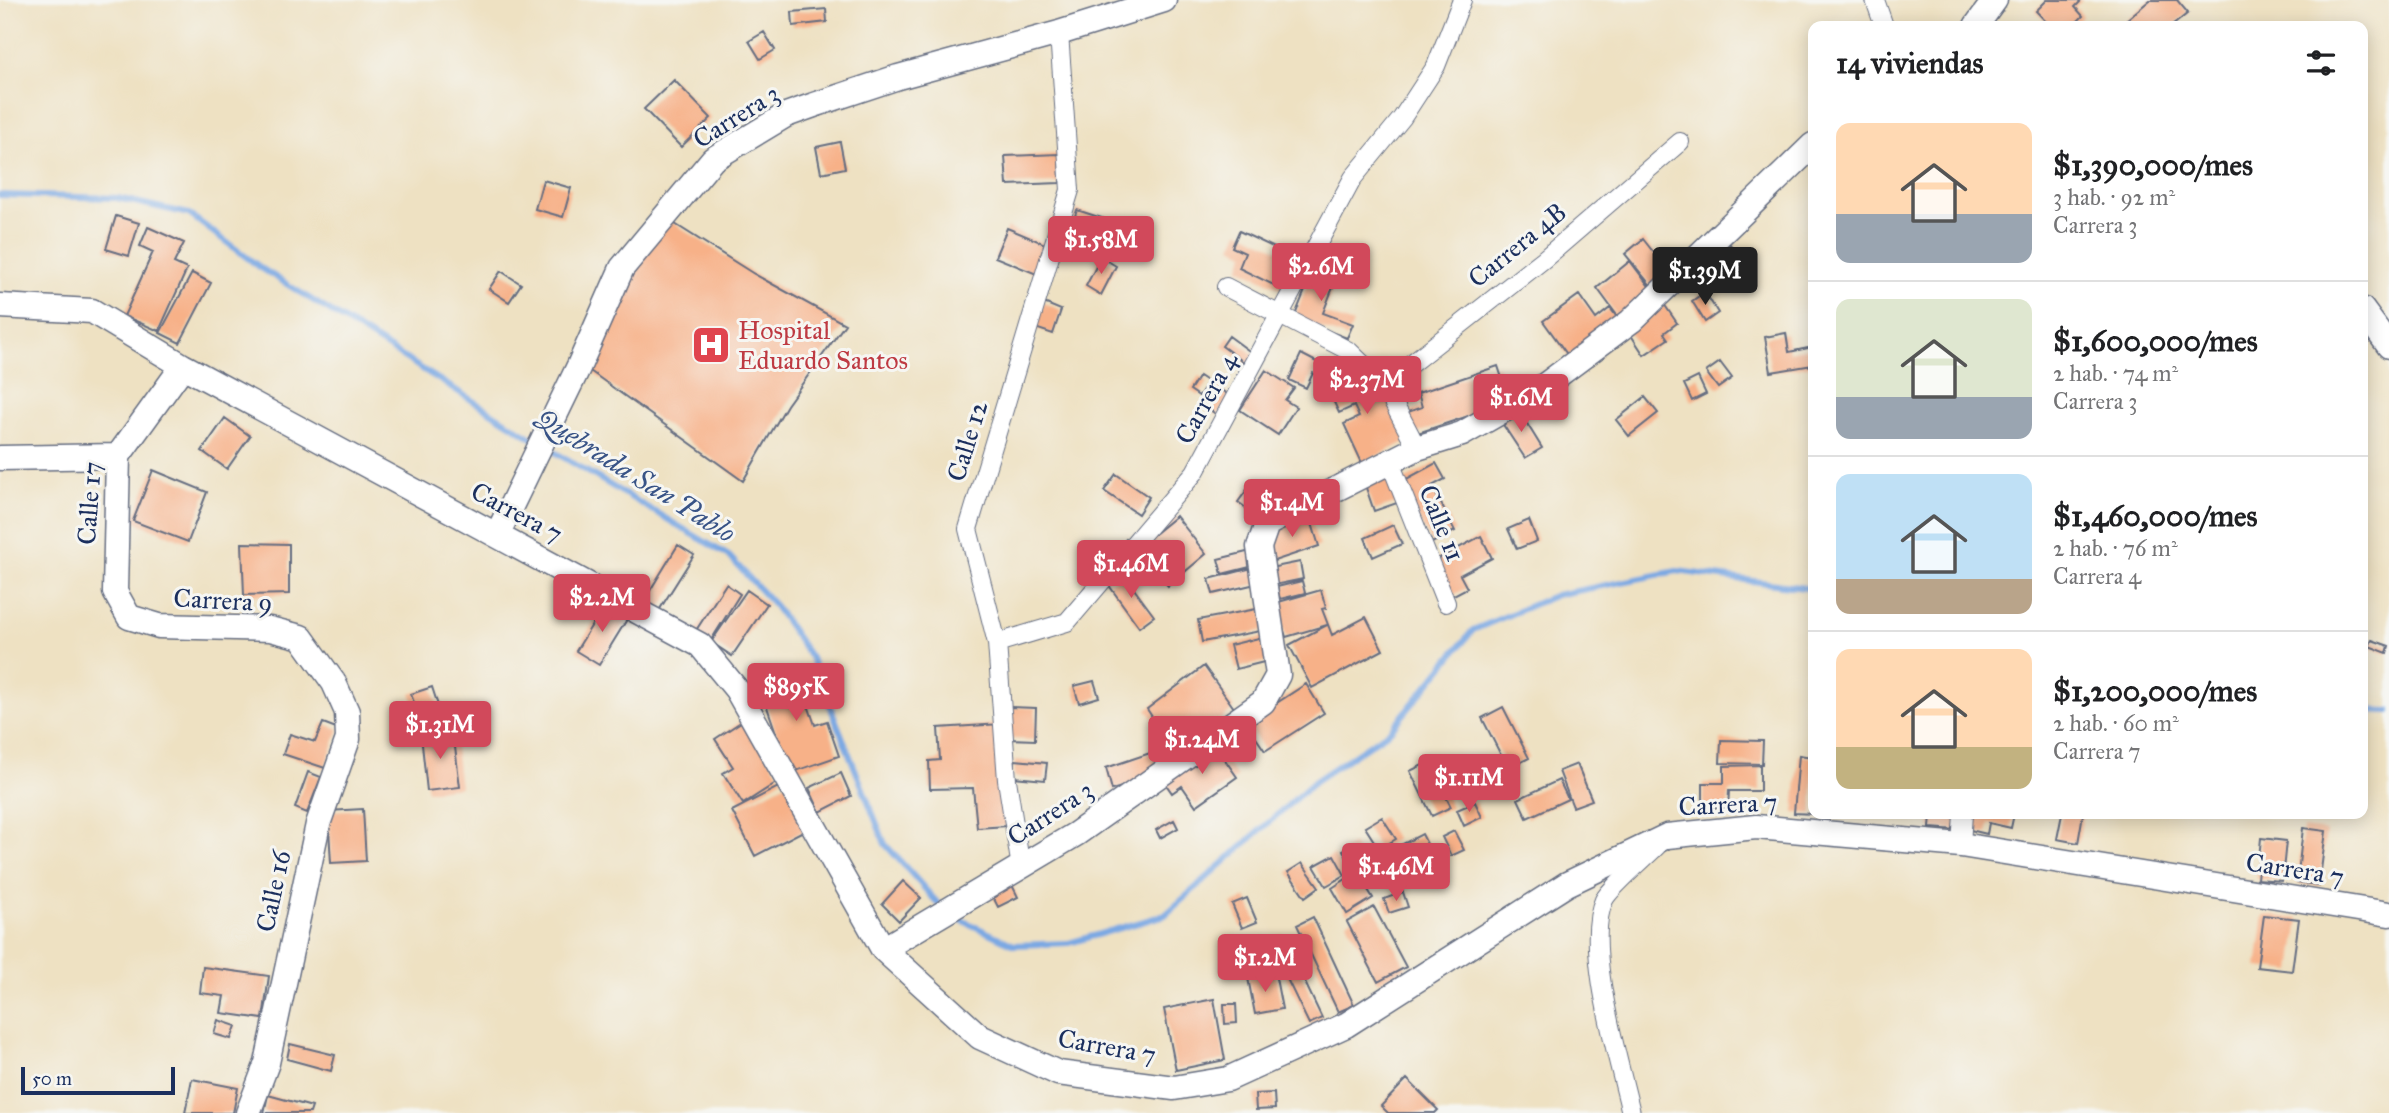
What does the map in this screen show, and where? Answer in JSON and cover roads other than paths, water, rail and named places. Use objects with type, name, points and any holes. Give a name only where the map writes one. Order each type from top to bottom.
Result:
[{"type":"main road","name":"Carrera 3","points":[[496,535],[578,368],[622,268],[713,159],[786,115],[814,105],[898,76],[1059,33],[1164,0]]},
{"type":"main road","points":[[1980,21],[1995,0]]},
{"type":"main road","name":"Carrera 3","points":[[883,949],[980,888],[1021,868],[1076,834],[1263,702],[1278,675],[1259,547],[1267,524],[1417,448],[1462,434],[1537,391],[1631,321],[1808,150]]},
{"type":"main road","name":"Carrera 7","points":[[0,306],[92,312],[183,366],[700,645],[737,690],[883,949],[981,1037],[1058,1073],[1174,1088],[1228,1079],[1346,1025],[1567,884],[1667,836],[1756,827],[1961,845],[2389,914]]},
{"type":"main road","points":[[2368,317],[2389,346]]},
{"type":"main road","name":"Calle 17","points":[[129,617],[115,592],[118,457],[183,366]]},
{"type":"main road","points":[[0,458],[118,457]]},
{"type":"main road","name":"Carrera 9","points":[[129,617],[159,626],[270,629],[300,637],[334,683]]},
{"type":"main road","name":"Calle 16","points":[[248,1113],[267,1063],[318,824],[348,739],[347,712],[334,683]]},
{"type":"street","name":"Carrera 4","points":[[997,643],[1067,622],[1195,472],[1353,178],[1402,118],[1436,66],[1462,0]]},
{"type":"street","points":[[1875,0],[1882,21]]},
{"type":"street","name":"Calle 12","points":[[1021,868],[1007,779],[997,643],[968,529],[1070,190],[1059,33]]},
{"type":"street","name":"Carrera 4B","points":[[1384,385],[1544,259],[1680,142]]},
{"type":"street","points":[[1226,287],[1349,351],[1384,385],[1417,448]]},
{"type":"street","name":"Calle 11","points":[[1390,462],[1446,603]]},
{"type":"street","points":[[1961,845],[1964,819]]},
{"type":"street","points":[[1631,1113],[1599,967],[1598,932],[1604,900],[1667,836]]},
{"type":"waterway","name":"Quebrada San Pablo","points":[[0,195],[117,198],[189,214],[261,268],[537,441]]},
{"type":"waterway","name":"Quebrada San Pablo","points":[[546,447],[729,556],[775,606],[811,658],[885,844],[942,908]]},
{"type":"waterway","name":"Quebrada San Pablo","points":[[953,916],[1014,945],[1069,943],[1165,915],[1315,781],[1390,731],[1473,630],[1556,595],[1677,571],[1808,588]]},
{"type":"waterway","name":"Quebrada San Pablo","points":[[2368,710],[2389,711]]},
{"type":"place","name":"Hospital Eduardo Santos","points":[[711,345]]}]
